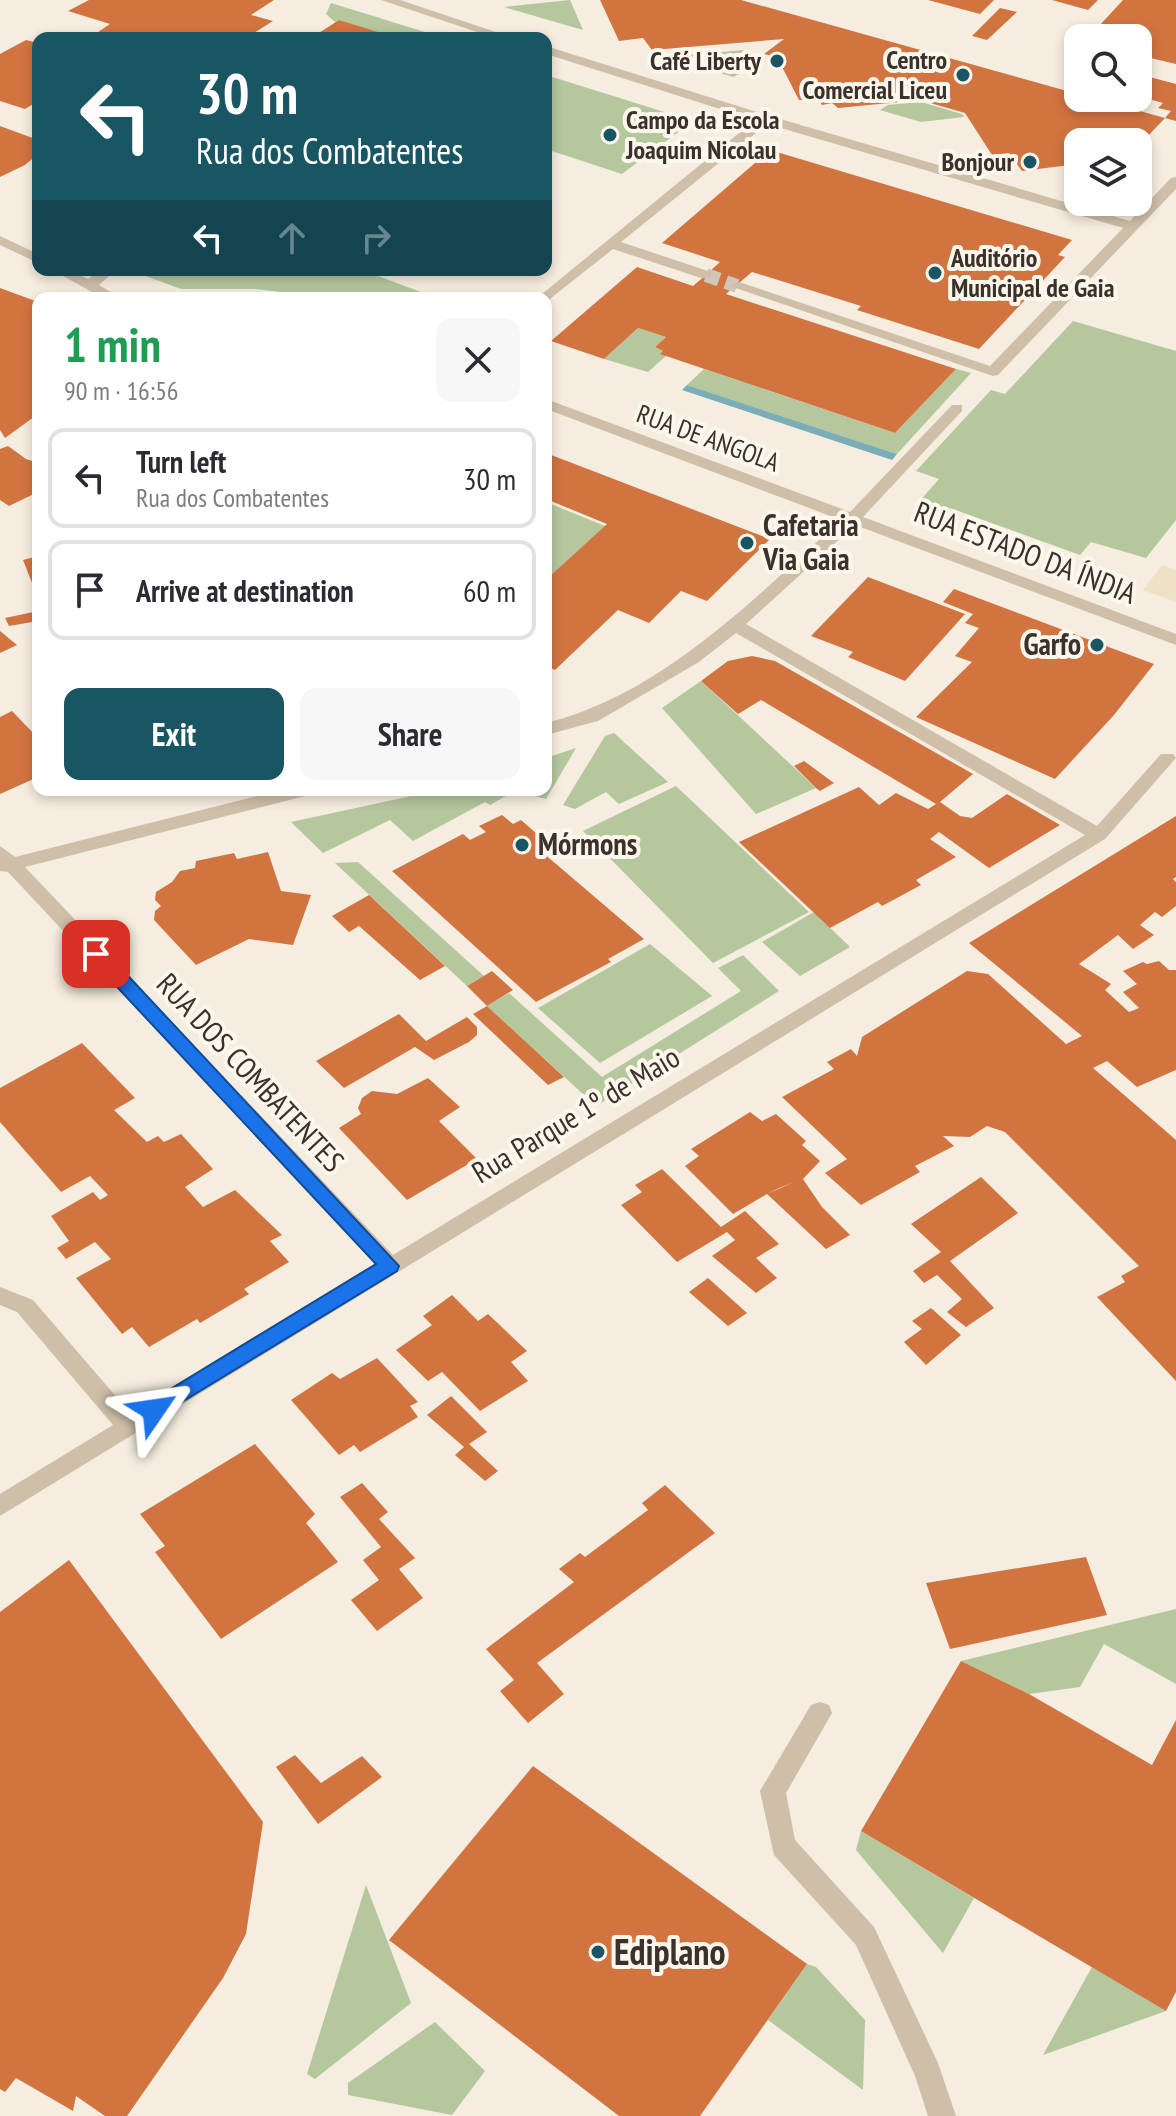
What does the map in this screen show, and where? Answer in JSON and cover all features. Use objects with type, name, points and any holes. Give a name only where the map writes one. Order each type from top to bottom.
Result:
[{"type":"street","points":[[387,0],[490,32]]},
{"type":"street","points":[[462,32],[471,26]]},
{"type":"street","points":[[552,52],[765,119],[1131,226]]},
{"type":"street","points":[[551,292],[765,119]]},
{"type":"street","points":[[737,286],[993,372],[1176,181]]},
{"type":"street","points":[[0,240],[32,256]]},
{"type":"street","points":[[610,243],[706,275]]},
{"type":"street","points":[[71,276],[102,292]]},
{"type":"street","points":[[89,285],[101,276]]},
{"type":"street","name":"RUA DE ANGOLA","points":[[552,406],[854,518]]},
{"type":"street","points":[[552,727],[592,717],[693,658],[735,625],[854,518],[957,408]]},
{"type":"street","name":"RUA ESTADO DA ÍNDIA","points":[[854,518],[1176,640]]},
{"type":"street","points":[[735,625],[1099,835]]},
{"type":"street","name":"Rua Parque 1º de Maio","points":[[0,1506],[1099,835],[1167,758]]},
{"type":"street","points":[[4,861],[280,796]]},
{"type":"street","name":"RUA DOS COMBATENTES","points":[[4,861],[390,1266]]},
{"type":"street","points":[[0,1296],[25,1306],[127,1426]]},
{"type":"street","points":[[820,1713],[773,1791],[783,1846],[865,1936],[928,2073],[942,2116]]},
{"type":"green space","points":[[570,0],[583,30],[504,7]]},
{"type":"green space","points":[[331,3],[425,32],[372,32],[339,20],[335,22],[326,14]]},
{"type":"green space","points":[[743,50],[751,68],[733,77],[669,57]]},
{"type":"green space","name":"Campo da Escola Joaquim Nicolau","points":[[552,77],[693,121],[622,174],[552,151]]},
{"type":"green space","points":[[921,102],[964,117],[921,122],[880,110],[888,105]]},
{"type":"green space","points":[[145,276],[378,276],[421,292],[281,292],[181,289]]},
{"type":"green space","points":[[1073,321],[1176,351],[1176,520],[1146,558],[1091,542],[1080,555],[950,508],[944,515],[916,505],[939,479],[916,471],[991,390],[1005,394]]},
{"type":"green space","points":[[638,328],[666,337],[655,347],[666,356],[648,372],[604,359]]},
{"type":"green space","points":[[704,369],[895,433],[956,369],[971,373],[897,454],[687,385]]},
{"type":"green space","points":[[552,504],[605,526],[552,574]]},
{"type":"green space","points":[[701,681],[816,788],[756,814],[662,708]]},
{"type":"green space","points":[[614,733],[668,782],[619,804],[606,792],[575,809],[563,805],[605,736]]},
{"type":"green space","points":[[576,748],[552,789],[552,756]]},
{"type":"green space","points":[[676,786],[809,912],[713,963],[583,831]]},
{"type":"green space","points":[[411,796],[506,796],[490,805],[485,802],[413,841],[390,820],[323,853],[291,822]]},
{"type":"green space","points":[[358,862],[484,976],[467,986],[335,863]]},
{"type":"green space","points":[[814,912],[850,947],[800,976],[762,942]]},
{"type":"green space","points":[[650,944],[712,996],[600,1063],[538,1008]]},
{"type":"green space","points":[[743,955],[779,991],[596,1106],[487,1006],[509,993],[602,1077],[741,991],[718,968]]},
{"type":"green space","points":[[1176,1609],[1176,1684],[1104,1644],[1080,1687],[1029,1694],[961,1661]]},
{"type":"green space","points":[[861,1831],[974,1898],[943,1953],[856,1850]]},
{"type":"green space","points":[[366,1885],[411,2003],[315,2079],[307,2074]]},
{"type":"green space","points":[[807,1964],[816,1967],[865,2020],[863,2090],[768,2020]]},
{"type":"green space","points":[[1092,1967],[1166,2011],[1043,2055]]},
{"type":"green space","points":[[435,2022],[485,2071],[452,2115],[348,2095],[348,2083]]},
{"type":"shaded area","points":[[1162,565],[1176,570],[1176,602],[1143,590]]},
{"type":"water","points":[[687,385],[897,454],[892,460],[682,390]]},
{"type":"building","points":[[89,0],[274,0],[251,15],[273,21],[256,32],[98,32],[110,24],[68,11]]},
{"type":"building","points":[[600,0],[741,0],[1064,90],[1064,112],[1143,112],[1165,118],[1152,132],[1152,128],[1064,128],[1064,166],[1022,171],[1009,153],[992,155],[965,113],[920,100],[838,108],[832,103],[822,105],[818,99],[799,100],[777,57],[764,54],[784,39],[652,50],[643,38],[619,41]]},
{"type":"building","points":[[928,0],[994,0],[980,14]]},
{"type":"building","points":[[1052,0],[1098,0],[1088,10]]},
{"type":"building","points":[[1123,0],[1176,0],[1176,64],[1152,58],[1152,24],[1101,24]]},
{"type":"building","points":[[1000,8],[1017,12],[987,40],[972,36]]},
{"type":"building","points":[[339,20],[378,32],[320,32]]},
{"type":"building","points":[[26,40],[32,42],[32,105],[25,109],[0,101],[0,54]]},
{"type":"building","points":[[1152,78],[1176,84],[1176,121],[1165,118],[1171,111],[1158,108],[1163,103],[1152,100]]},
{"type":"building","points":[[0,126],[32,138],[32,159],[0,177]]},
{"type":"building","points":[[770,150],[1072,240],[1058,255],[1065,257],[979,349],[857,310],[861,306],[752,272],[726,294],[956,369],[895,433],[660,354],[663,351],[655,347],[666,337],[638,328],[604,359],[552,341],[637,267],[693,286],[720,262],[662,243]]},
{"type":"building","points":[[0,288],[32,300],[32,418],[5,438],[0,430]]},
{"type":"building","points":[[8,446],[32,461],[32,495],[9,506],[0,500],[0,449]]},
{"type":"building","points":[[552,455],[770,539],[707,601],[681,591],[649,623],[618,610],[555,670],[552,669],[552,574],[607,524],[552,501]]},
{"type":"building","points":[[32,558],[32,583],[23,560]]},
{"type":"building","points":[[868,577],[965,614],[905,681],[848,657],[853,652],[811,636]]},
{"type":"building","points":[[954,589],[1154,664],[1114,715],[1055,779],[916,717],[972,662],[955,656],[979,628],[965,623],[973,614],[943,602]]},
{"type":"building","points":[[32,612],[32,622],[9,626],[5,618]]},
{"type":"building","points":[[0,631],[17,645],[0,653]]},
{"type":"building","points":[[752,656],[775,661],[973,774],[940,802],[960,816],[972,818],[1007,794],[1060,825],[989,868],[939,832],[930,839],[956,857],[916,880],[921,885],[882,906],[878,902],[830,928],[739,842],[859,787],[879,805],[896,793],[928,809],[936,804],[761,700],[738,714],[701,681],[728,661]]},
{"type":"building","points":[[12,711],[32,732],[32,780],[0,794],[0,717]]},
{"type":"building","points":[[804,761],[834,783],[820,791],[794,766]]},
{"type":"building","points":[[502,815],[513,824],[521,820],[552,847],[542,852],[644,939],[608,959],[611,962],[536,1002],[392,871],[463,834],[470,840],[486,832],[479,826]]},
{"type":"building","points":[[1176,816],[1176,877],[1173,879],[1176,882],[1176,906],[1162,917],[1155,912],[1140,925],[1154,935],[1133,949],[1118,935],[1079,964],[1111,984],[1105,990],[1129,1012],[1139,1008],[1123,992],[1137,984],[1123,971],[1143,962],[1159,961],[1169,970],[1176,970],[1176,1070],[1137,1087],[1107,1061],[1093,1068],[1176,1140],[1176,1381],[1097,1297],[1125,1282],[1121,1276],[1139,1266],[1005,1132],[987,1126],[970,1137],[943,1136],[954,1146],[915,1166],[920,1172],[861,1205],[825,1173],[847,1159],[782,1097],[834,1069],[827,1062],[851,1049],[857,1056],[862,1037],[967,971],[988,974],[1066,1044],[1082,1036],[969,943]]},
{"type":"building","points":[[268,852],[281,891],[311,895],[293,945],[249,939],[196,965],[154,920],[155,911],[161,906],[155,900],[156,892],[172,882],[180,871],[195,868],[196,861],[234,853],[237,859]]},
{"type":"building","points":[[369,895],[445,966],[420,980],[359,926],[349,932],[332,916]]},
{"type":"building","points":[[492,971],[513,990],[487,1006],[467,986]]},
{"type":"building","points":[[487,1006],[564,1077],[548,1085],[473,1014]]},
{"type":"building","points":[[399,1014],[426,1041],[467,1017],[477,1027],[477,1035],[434,1060],[415,1047],[344,1088],[316,1061]]},
{"type":"building","points":[[82,1043],[135,1098],[114,1110],[147,1142],[158,1136],[164,1142],[181,1134],[213,1169],[185,1187],[203,1207],[235,1190],[282,1235],[270,1241],[289,1262],[244,1289],[249,1294],[200,1323],[197,1319],[149,1347],[132,1327],[122,1334],[76,1278],[111,1259],[95,1242],[66,1259],[57,1248],[69,1241],[51,1216],[93,1192],[100,1200],[108,1195],[90,1176],[61,1192],[0,1122],[0,1088]]},
{"type":"building","points":[[428,1078],[460,1107],[439,1121],[477,1159],[407,1200],[339,1128],[361,1114],[358,1108],[362,1098],[372,1091],[397,1094]]},
{"type":"building","points":[[750,1112],[762,1121],[776,1114],[806,1141],[802,1145],[820,1161],[803,1179],[822,1207],[850,1235],[826,1249],[767,1194],[733,1214],[685,1166],[699,1156],[691,1149]]},
{"type":"building","points":[[662,1169],[721,1227],[745,1211],[779,1244],[756,1258],[777,1278],[756,1293],[712,1256],[735,1240],[727,1232],[677,1262],[621,1205],[642,1192],[635,1185]]},
{"type":"building","points":[[981,1177],[1018,1213],[950,1261],[994,1308],[966,1327],[947,1312],[962,1299],[937,1275],[924,1283],[913,1271],[941,1252],[911,1224]]},
{"type":"building","points":[[708,1278],[747,1313],[728,1326],[689,1292]]},
{"type":"building","points":[[452,1295],[478,1321],[488,1314],[527,1351],[511,1362],[528,1381],[480,1411],[442,1372],[428,1381],[396,1350],[432,1325],[423,1316]]},
{"type":"building","points":[[931,1308],[961,1335],[926,1365],[904,1342],[922,1329],[912,1321]]},
{"type":"building","points":[[377,1358],[418,1402],[410,1406],[418,1417],[360,1452],[354,1445],[339,1455],[291,1400],[332,1373],[340,1379]]},
{"type":"building","points":[[451,1396],[487,1432],[469,1444],[498,1471],[485,1481],[455,1455],[464,1447],[427,1415]]},
{"type":"building","points":[[255,1444],[315,1514],[306,1523],[338,1562],[221,1639],[155,1552],[165,1546],[140,1514]]},
{"type":"building","points":[[362,1483],[388,1512],[379,1519],[415,1558],[399,1569],[423,1598],[377,1631],[351,1600],[379,1580],[363,1560],[381,1547],[340,1497]]},
{"type":"building","points":[[665,1485],[715,1533],[537,1663],[564,1694],[528,1723],[500,1691],[514,1680],[486,1649],[574,1582],[559,1569],[580,1553],[585,1557],[648,1510],[642,1503]]},
{"type":"building","points":[[1086,1557],[1107,1615],[950,1649],[926,1583]]},
{"type":"building","points":[[69,1560],[263,1822],[246,1934],[223,1978],[127,2116],[105,2116],[76,2096],[73,2111],[16,2078],[5,2092],[0,2089],[0,1612]]},
{"type":"building","points":[[961,1661],[1029,1694],[1152,1765],[1176,1720],[1176,1992],[1166,2011],[861,1831]]},
{"type":"building","points":[[295,1755],[321,1783],[362,1756],[382,1777],[318,1824],[276,1767]]},
{"type":"building","name":"Ediplano","points":[[533,1766],[807,1964],[700,2116],[619,2116],[389,1940]]},
{"type":"tunnel","points":[[706,275],[737,286]]},
{"type":"place","name":"Café Liberty","points":[[777,61]]},
{"type":"place","name":"Centro Comercial Liceu","points":[[963,75]]},
{"type":"place","name":"Campo da Escola Joaquim Nicolau","points":[[610,135]]},
{"type":"place","name":"Bonjour","points":[[1030,162]]},
{"type":"place","name":"Auditório Municipal de Gaia","points":[[935,273]]},
{"type":"place","name":"Cafetaria Via Gaia","points":[[747,543]]},
{"type":"place","name":"Garfo","points":[[1097,645]]},
{"type":"place","name":"Mórmons","points":[[522,845]]},
{"type":"place","name":"Ediplano","points":[[598,1952]]},
{"type":"route","points":[[96,954],[390,1266],[154,1410]]}]
